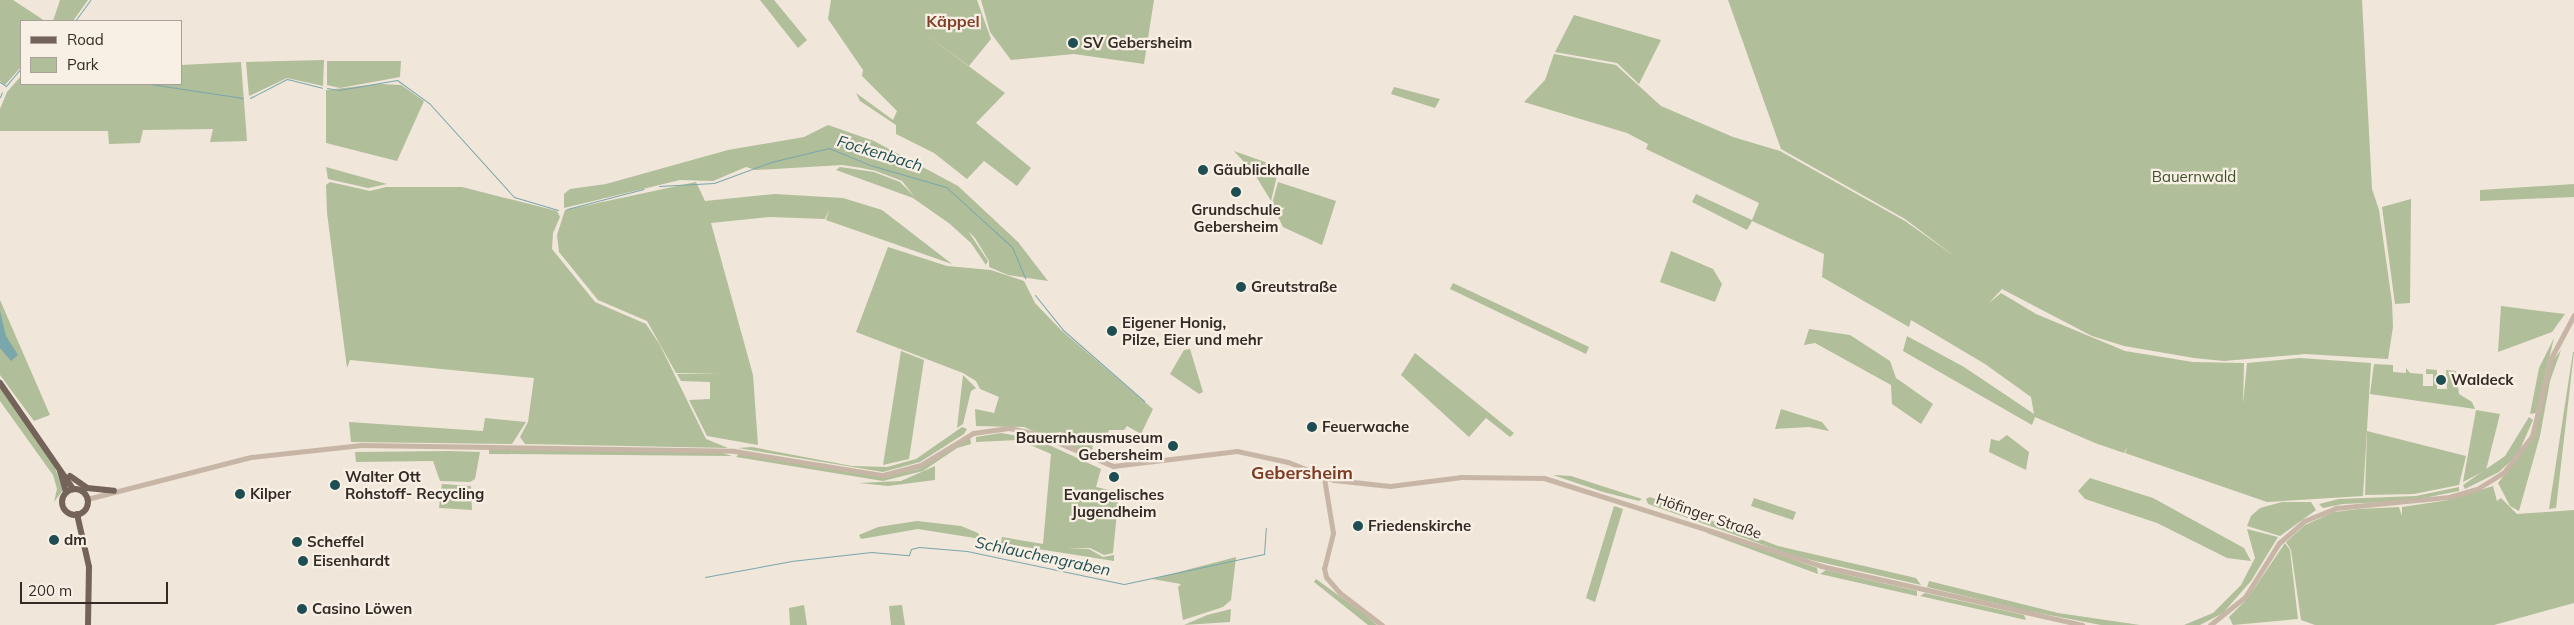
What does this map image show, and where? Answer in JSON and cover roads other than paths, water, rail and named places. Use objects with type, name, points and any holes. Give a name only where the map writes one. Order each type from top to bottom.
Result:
[{"type":"main road","points":[[0,383],[24,412],[73,489],[83,492],[87,499],[85,509],[77,514],[67,512],[62,506],[66,492],[59,469]]},
{"type":"main road","points":[[59,469],[67,470],[78,485],[114,491]]},
{"type":"main road","points":[[66,492],[73,489]]},
{"type":"main road","points":[[77,514],[89,567],[88,625]]},
{"type":"street","points":[[2210,625],[2245,597],[2269,557],[2304,521],[2319,514],[2353,506],[2449,497],[2477,488],[2504,472],[2532,436],[2551,358],[2574,315]]},
{"type":"street","name":"Höfinger Straße","points":[[87,499],[251,457],[361,445],[734,452],[786,457],[875,475],[914,468],[958,440],[989,429],[1017,429],[1055,442],[1113,466],[1237,451],[1288,462],[1324,478],[1401,487],[1461,477],[1544,478],[1821,566],[2082,625]]},
{"type":"street","points":[[1324,478],[1333,534],[1324,568],[1326,576],[1340,593],[1382,625]]},
{"type":"water","points":[[0,311],[6,336],[18,355],[11,361],[0,348]]},
{"type":"waterway","points":[[76,20],[90,0]]},
{"type":"waterway","points":[[0,82],[6,86],[20,69]]},
{"type":"waterway","points":[[250,98],[287,79],[322,88]]},
{"type":"waterway","points":[[327,88],[339,90],[397,80],[429,103],[514,197],[558,210]]},
{"type":"waterway","points":[[157,85],[243,98]]},
{"type":"waterway","points":[[0,97],[2,92]]},
{"type":"waterway","name":"Fockenbach","points":[[659,186],[714,183],[771,162],[829,148],[870,165],[946,187],[1012,247],[1025,278]]},
{"type":"waterway","name":"Fockenbach","points":[[567,209],[643,189]]},
{"type":"waterway","name":"Fockenbach","points":[[1035,295],[1063,330],[1144,401]]},
{"type":"waterway","name":"Schlauchengraben","points":[[705,577],[791,561],[871,552],[909,555],[911,549],[919,547],[967,551],[1124,584],[1264,554],[1266,528]]},
{"type":"place","name":"SV Gebersheim","points":[[1073,43]]},
{"type":"place","name":"Gäublickhalle","points":[[1203,170]]},
{"type":"place","name":"Grundschule Gebersheim","points":[[1236,192]]},
{"type":"place","name":"Greutstraße","points":[[1241,287]]},
{"type":"place","name":"Eigener Honig, Pilze, Eier und mehr","points":[[1112,331]]},
{"type":"place","name":"Waldeck","points":[[2441,380]]},
{"type":"place","name":"Feuerwache","points":[[1312,427]]},
{"type":"place","name":"Bauernhausmuseum Gebersheim","points":[[1173,446]]},
{"type":"place","name":"Evangelisches Jugendheim","points":[[1114,477]]},
{"type":"place","name":"Walter Ott Rohstoff- Recycling","points":[[335,485]]},
{"type":"place","name":"Kilper","points":[[240,494]]},
{"type":"place","name":"Friedenskirche","points":[[1358,526]]},
{"type":"place","name":"dm","points":[[54,540]]},
{"type":"place","name":"Scheffel","points":[[297,542]]},
{"type":"place","name":"Eisenhardt","points":[[303,561]]},
{"type":"place","name":"Casino Löwen","points":[[302,609]]},
{"type":"district","name":"Käppel","points":[[953,21]]},
{"type":"district","name":"Gebersheim","points":[[1302,473]]},
{"type":"park label","name":"Bauernwald","points":[[2194,177]]}]
